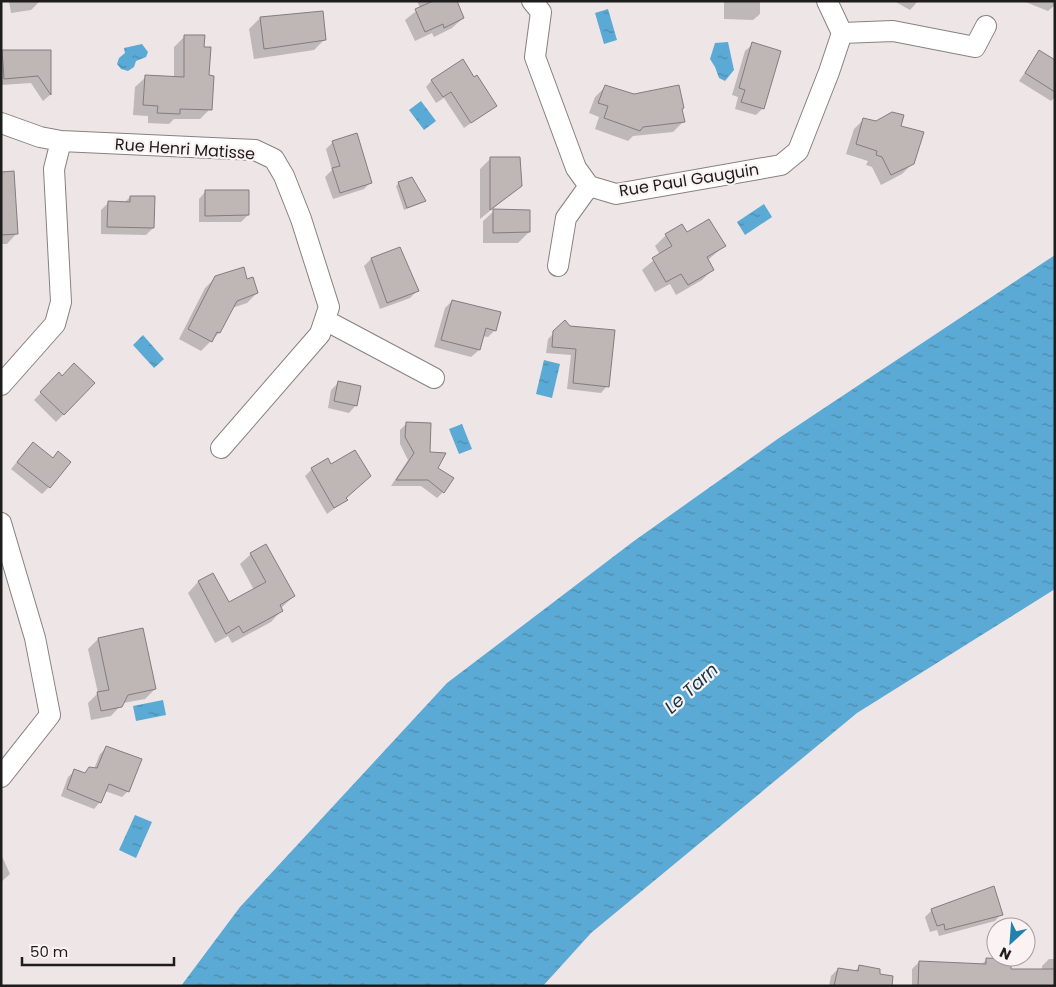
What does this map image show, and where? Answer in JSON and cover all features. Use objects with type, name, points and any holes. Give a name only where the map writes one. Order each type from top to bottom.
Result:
[{"type":"street","points":[[532,1],[541,12],[535,57],[576,168],[589,186],[566,218],[558,266]]},
{"type":"street","points":[[827,1],[842,32],[893,31],[975,47],[986,26]]},
{"type":"street","name":"Rue Paul Gauguin","points":[[589,186],[616,194],[781,165],[798,151],[830,72],[842,32]]},
{"type":"street","name":"Rue Henri Matisse","points":[[1,123],[40,137],[61,141],[255,150],[274,159],[284,176],[301,219],[329,307],[320,334],[221,448]]},
{"type":"street","points":[[1,385],[55,324],[60,313],[62,302],[54,169],[61,141]]},
{"type":"street","points":[[325,320],[434,378]]},
{"type":"street","points":[[1,523],[35,638],[50,715],[1,778]]},
{"type":"water","points":[[608,9],[617,40],[604,44],[595,13]]},
{"type":"water","points":[[728,42],[734,70],[725,81],[719,78],[710,59],[715,43]]},
{"type":"water","points":[[142,44],[148,52],[146,57],[136,61],[134,67],[128,71],[121,69],[117,64],[119,58],[125,53],[124,48]]},
{"type":"water","points":[[421,101],[436,121],[424,130],[409,110]]},
{"type":"water","points":[[764,204],[772,217],[745,235],[737,222]]},
{"type":"water","name":"Le Tarn","points":[[1055,255],[1055,589],[857,713],[591,933],[543,986],[181,986],[240,907],[447,683],[634,541],[779,438]]},
{"type":"water","points":[[143,335],[164,359],[154,368],[133,345]]},
{"type":"water","points":[[544,360],[560,364],[552,398],[536,394]]},
{"type":"water","points":[[462,424],[472,449],[459,454],[449,429]]},
{"type":"water","points":[[163,700],[166,715],[136,721],[133,706]]},
{"type":"water","points":[[135,815],[152,822],[136,858],[119,850]]},
{"type":"building","points":[[433,1],[457,1],[464,18],[444,28],[443,24],[425,32],[415,9]]},
{"type":"building","points":[[323,11],[326,40],[264,49],[260,17]]},
{"type":"building","points":[[184,35],[205,35],[204,47],[211,47],[209,75],[214,76],[212,110],[180,109],[180,114],[157,113],[158,106],[143,105],[145,75],[184,77]]},
{"type":"building","points":[[752,42],[781,51],[764,109],[741,102],[745,90],[739,88]]},
{"type":"building","points":[[2,50],[51,50],[51,95],[38,76],[4,79]]},
{"type":"building","points":[[1039,50],[1055,60],[1055,92],[1025,73]]},
{"type":"building","points":[[463,59],[474,77],[477,75],[497,106],[471,123],[451,92],[443,97],[431,80]]},
{"type":"building","points":[[605,85],[634,94],[679,85],[685,122],[643,127],[640,131],[604,118],[608,106],[598,103]]},
{"type":"building","points":[[892,112],[904,115],[901,126],[924,132],[914,164],[891,175],[882,157],[876,155],[877,151],[856,144],[863,118],[876,121]]},
{"type":"building","points":[[357,133],[372,183],[340,193],[332,168],[340,166],[332,141]]},
{"type":"building","points":[[490,157],[520,157],[522,186],[490,210]]},
{"type":"building","points":[[14,171],[18,234],[1,235],[1,172]]},
{"type":"building","points":[[412,177],[426,201],[407,208],[398,182]]},
{"type":"building","points":[[205,190],[249,190],[249,215],[205,216]]},
{"type":"building","points":[[130,196],[155,196],[154,228],[107,227],[108,201],[130,202]]},
{"type":"building","points":[[493,209],[530,210],[530,232],[493,233]]},
{"type":"building","points":[[709,219],[726,246],[707,257],[714,270],[688,285],[681,274],[666,282],[652,258],[672,246],[665,234],[682,224],[687,232]]},
{"type":"building","points":[[400,247],[419,291],[387,303],[371,258]]},
{"type":"building","points":[[244,267],[247,279],[253,277],[258,293],[237,301],[220,333],[217,332],[212,342],[188,329],[215,276]]},
{"type":"building","points":[[452,300],[501,312],[496,331],[486,328],[480,350],[441,340]]},
{"type":"building","points":[[565,320],[570,326],[615,330],[609,387],[573,383],[576,349],[552,347],[553,331]]},
{"type":"building","points":[[74,363],[95,383],[64,415],[40,392],[59,372],[62,376]]},
{"type":"building","points":[[338,381],[361,386],[357,406],[334,401]]},
{"type":"building","points":[[406,422],[431,423],[430,452],[446,453],[438,468],[454,478],[444,493],[428,480],[396,480],[414,453],[405,437]]},
{"type":"building","points":[[33,442],[53,458],[58,451],[71,462],[50,488],[17,462]]},
{"type":"building","points":[[355,450],[371,476],[346,498],[348,500],[334,508],[311,468],[328,458],[331,464]]},
{"type":"building","points":[[266,544],[295,596],[280,605],[283,611],[243,633],[239,626],[226,634],[198,581],[213,573],[229,602],[266,582],[250,553]]},
{"type":"building","points":[[143,628],[156,689],[128,695],[122,707],[101,711],[97,692],[109,690],[98,638]]},
{"type":"building","points":[[106,746],[142,759],[129,792],[109,784],[101,803],[67,789],[74,769],[85,773],[89,767],[97,768]]},
{"type":"building","points":[[994,886],[1003,915],[986,917],[986,919],[945,930],[944,924],[937,926],[931,909]]},
{"type":"building","points":[[919,961],[986,964],[986,967],[1011,967],[1011,969],[1055,969],[1055,986],[918,986]]},
{"type":"building","points":[[859,965],[880,969],[880,974],[893,976],[892,986],[834,986],[838,968],[858,971]]}]
